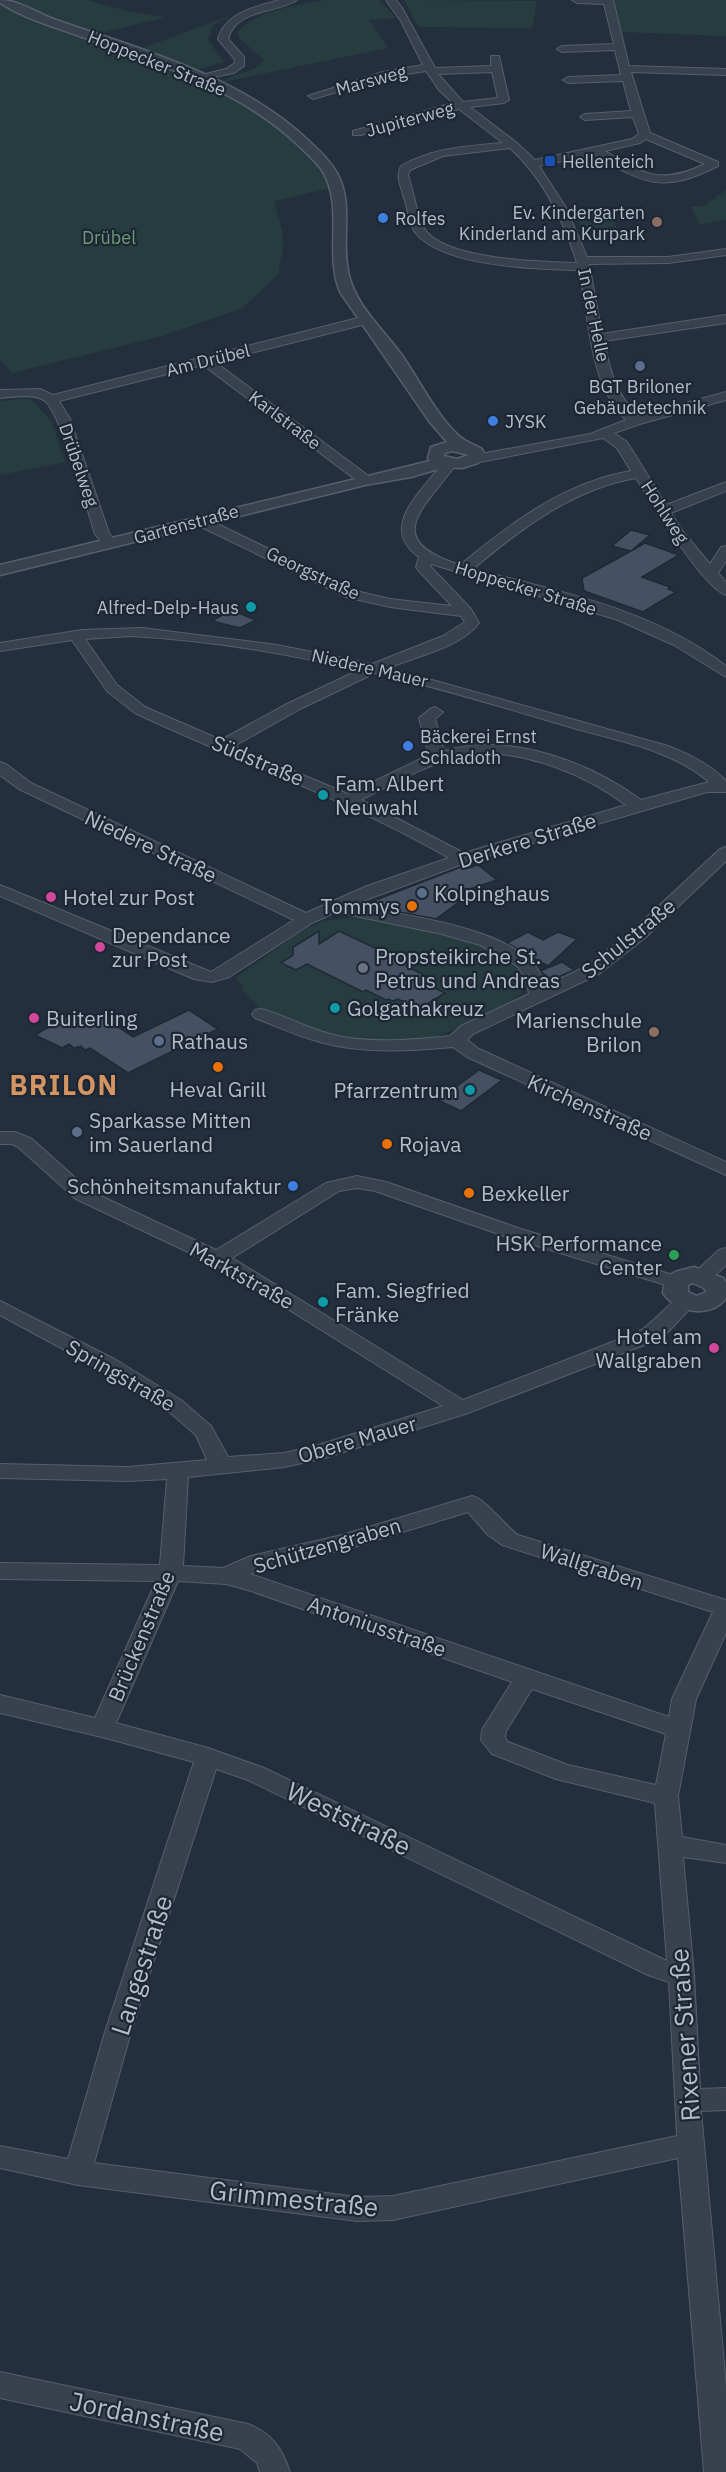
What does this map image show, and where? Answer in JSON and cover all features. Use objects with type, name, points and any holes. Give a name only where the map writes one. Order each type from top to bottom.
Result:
[{"type":"street","points":[[202,78],[230,70],[240,64],[239,57],[223,39],[223,32],[230,24],[250,13],[291,0]]},
{"type":"street","name":"In der Helle","points":[[391,0],[444,88],[533,164],[561,207],[583,264],[597,338],[607,375],[621,409],[635,421]]},
{"type":"street","points":[[577,0],[608,0],[626,73],[645,135],[714,164],[672,179],[658,180],[635,171],[596,150]]},
{"type":"street","name":"Hoppecker Straße","points":[[3,2],[202,78],[237,95],[275,120],[302,142],[325,165],[336,183],[340,199],[340,269],[348,291],[438,423],[471,452]]},
{"type":"street","points":[[562,49],[619,47]]},
{"type":"street","points":[[462,104],[505,100],[496,69],[495,56]]},
{"type":"street","points":[[431,69],[496,69]]},
{"type":"street","name":"Marsweg","points":[[314,96],[387,74],[431,69]]},
{"type":"street","points":[[568,80],[626,73],[726,72]]},
{"type":"street","name":"Jupiterweg","points":[[357,133],[406,117],[462,104]]},
{"type":"street","points":[[585,117],[638,114]]},
{"type":"street","points":[[533,164],[639,140],[645,135]]},
{"type":"street","points":[[513,145],[452,152],[422,160],[405,168],[403,175],[419,230],[424,236],[444,246],[479,257],[521,264],[668,260],[726,252]]},
{"type":"street","name":"Am Drübel","points":[[0,394],[46,396],[206,361],[366,320]]},
{"type":"street","points":[[597,338],[726,320]]},
{"type":"street","name":"Karlstraße","points":[[206,361],[369,479]]},
{"type":"street","name":"Drübelweg","points":[[46,396],[67,427],[102,534],[110,544]]},
{"type":"street","points":[[222,746],[268,719],[374,668],[463,632],[472,623],[466,612],[426,572],[423,564],[426,556],[411,543],[407,526],[413,513],[438,480],[443,458],[471,452],[507,454],[605,433],[635,421],[726,396]]},
{"type":"street","name":"Hoppecker Straße","points":[[438,423],[436,430],[442,442],[443,458]]},
{"type":"street","name":"Hohlweg","points":[[605,433],[622,445],[685,545],[726,591]]},
{"type":"street","name":"Gartenstraße","points":[[0,570],[369,479],[443,458]]},
{"type":"street","name":"Gartenstraße","points":[[369,479],[417,471],[443,458]]},
{"type":"street","points":[[417,471],[431,472],[438,480]]},
{"type":"street","points":[[464,570],[490,548],[572,493],[610,477],[640,472]]},
{"type":"street","points":[[663,511],[726,486]]},
{"type":"street","name":"Georgstraße","points":[[200,521],[351,594],[390,603],[466,612]]},
{"type":"street","points":[[711,575],[726,550]]},
{"type":"street","name":"Hoppecker Straße","points":[[426,556],[632,622],[691,648],[726,673]]},
{"type":"street","name":"Niedere Mauer","points":[[0,647],[76,636],[130,632],[258,645],[374,668],[492,698],[662,749],[689,761],[724,787]]},
{"type":"street","name":"Südstraße","points":[[76,636],[106,680],[124,699],[146,712],[350,799],[427,837],[462,859]]},
{"type":"street","points":[[435,712],[427,718],[438,759]]},
{"type":"street","points":[[350,799],[409,769],[474,749],[511,750],[592,776],[638,806]]},
{"type":"street","name":"Niedere Straße","points":[[0,767],[25,786],[306,919]]},
{"type":"street","name":"Derkere Straße","points":[[0,890],[200,975],[212,977],[223,973],[306,919],[332,906],[462,859],[706,787],[724,787]]},
{"type":"street","name":"Schulstraße","points":[[457,1041],[466,1029],[585,975],[623,948],[726,852]]},
{"type":"street","points":[[332,906],[472,936],[500,947],[517,957],[533,974],[538,983],[538,996]]},
{"type":"street","points":[[261,1014],[338,1041],[414,1045],[457,1041]]},
{"type":"street","name":"Kirchenstraße","points":[[457,1041],[472,1053],[726,1169]]},
{"type":"street","name":"Marktstraße","points":[[0,1138],[15,1138],[25,1143],[74,1189],[91,1200],[217,1258],[278,1292],[461,1408]]},
{"type":"street","points":[[217,1258],[333,1187],[348,1182],[380,1186],[681,1292],[703,1303],[718,1305],[717,1287],[714,1282],[702,1276],[686,1276],[681,1292]]},
{"type":"street","points":[[702,1276],[726,1254]]},
{"type":"street","name":"Obere Mauer","points":[[0,1471],[128,1474],[284,1460],[317,1453],[461,1408],[651,1334],[681,1292]]},
{"type":"street","name":"Springstraße","points":[[0,1307],[109,1365],[174,1405],[204,1431],[220,1465]]},
{"type":"street","name":"Brückenstraße","points":[[102,1728],[171,1573],[177,1471]]},
{"type":"street","name":"Schützengraben","points":[[0,1571],[226,1576],[259,1561],[344,1542],[472,1503]]},
{"type":"street","name":"Wallgraben","points":[[472,1503],[496,1530],[510,1540],[726,1608]]},
{"type":"street","name":"Antoniusstraße","points":[[226,1576],[253,1583],[677,1728]]},
{"type":"street","name":"Rixener Straße","points":[[719,2472],[687,2101],[681,1975],[666,1796],[684,1699],[720,1634],[726,1608]]},
{"type":"street","points":[[527,1678],[494,1730],[493,1740],[501,1748],[564,1773],[666,1796]]},
{"type":"street","name":"Weststraße","points":[[0,1704],[102,1728],[208,1757],[256,1774],[657,1968],[681,1975]]},
{"type":"street","name":"Langestraße","points":[[78,2173],[118,2032],[208,1757]]},
{"type":"street","points":[[670,1845],[726,1854]]},
{"type":"street","points":[[687,2101],[726,2099]]},
{"type":"street","name":"Grimmestraße","points":[[0,2157],[78,2173],[357,2209],[393,2208],[692,2144]]},
{"type":"street","name":"Jordanstraße","points":[[0,2385],[248,2437],[269,2455],[275,2472]]},
{"type":"green space","points":[[12,0],[87,0],[131,12],[166,17],[98,34],[38,13]]},
{"type":"green space","points":[[325,0],[379,0],[396,18],[369,20],[388,48],[223,82],[255,68],[264,60],[239,38],[238,32],[246,25],[256,18],[278,10]]},
{"type":"green space","points":[[404,0],[537,1],[532,28],[418,27]]},
{"type":"green space","points":[[613,0],[726,0],[726,36],[622,32]]},
{"type":"green space","name":"Drübel","points":[[0,6],[92,38],[218,89],[257,112],[292,138],[311,156],[331,188],[275,201],[283,239],[279,273],[243,308],[162,336],[13,373],[0,360]]},
{"type":"green space","points":[[229,16],[213,25],[208,40],[224,62],[195,70],[140,49]]},
{"type":"green space","points":[[726,190],[726,220],[702,224],[698,222],[691,207],[703,206]]},
{"type":"green space","points":[[611,209],[617,230],[582,229],[574,211]]},
{"type":"green space","points":[[30,398],[52,422],[65,462],[0,475],[0,401]]},
{"type":"green space","points":[[358,917],[421,927],[483,945],[511,961],[526,973],[525,986],[518,996],[508,1003],[472,1022],[438,1036],[410,1041],[367,1040],[322,1032],[263,1010],[241,989],[244,988],[237,980],[238,976],[303,930],[324,921]]},
{"type":"building","points":[[631,530],[650,535],[631,551],[612,546]]},
{"type":"building","points":[[645,543],[679,555],[642,577],[670,587],[668,589],[676,592],[643,612],[584,591],[582,578]]},
{"type":"building","points":[[231,610],[256,620],[240,628],[212,621]]},
{"type":"building","name":"Kolpinghaus","points":[[466,865],[469,868],[478,865],[497,880],[446,897],[459,902],[436,919],[363,905]]},
{"type":"building","name":"Propsteikirche St. Petrus und Andreas","points":[[319,931],[319,944],[339,931],[409,964],[406,966],[426,976],[423,977],[429,980],[424,983],[445,993],[419,1009],[398,999],[386,1000],[366,990],[363,992],[307,964],[296,970],[281,963],[293,955],[293,947]]},
{"type":"building","points":[[528,932],[543,940],[558,932],[577,939],[548,966],[507,943]]},
{"type":"building","points":[[562,962],[574,970],[552,980],[540,971]]},
{"type":"building","points":[[189,1010],[218,1029],[128,1073],[90,1048],[85,1050],[81,1046],[74,1048],[69,1044],[62,1048],[35,1035],[73,1013],[80,1016],[87,1013],[99,1020],[103,1017],[133,1037]]},
{"type":"building","name":"Pfarrzentrum","points":[[479,1070],[502,1080],[461,1111],[438,1100]]},
{"type":"place","name":"Hellenteich","points":[[550,161]]},
{"type":"place","name":"Rolfes","points":[[383,218]]},
{"type":"place","name":"Ev. Kindergarten Kinderland am Kurpark","points":[[657,222]]},
{"type":"place","name":"BGT Briloner Gebäudetechnik","points":[[640,366]]},
{"type":"place","name":"JYSK","points":[[493,421]]},
{"type":"place","name":"Alfred-Delp-Haus","points":[[251,607]]},
{"type":"place","name":"Bäckerei Ernst Schladoth","points":[[408,746]]},
{"type":"place","name":"Fam. Albert Neuwahl","points":[[323,795]]},
{"type":"place","name":"Kolpinghaus","points":[[422,893]]},
{"type":"place","name":"Hotel zur Post","points":[[51,897]]},
{"type":"place","name":"Tommys","points":[[412,906]]},
{"type":"place","name":"Dependance zur Post","points":[[100,947]]},
{"type":"place","name":"Propsteikirche St. Petrus und Andreas","points":[[363,968]]},
{"type":"place","name":"Golgathakreuz","points":[[335,1008]]},
{"type":"place","name":"Buiterling","points":[[34,1018]]},
{"type":"place","name":"Marienschule Brilon","points":[[654,1032]]},
{"type":"place","name":"Rathaus","points":[[159,1041]]},
{"type":"place","name":"Heval Grill","points":[[218,1067]]},
{"type":"place","name":"Pfarrzentrum","points":[[470,1090]]},
{"type":"place","name":"Sparkasse Mitten im Sauerland","points":[[77,1132]]},
{"type":"place","name":"Rojava","points":[[387,1144]]},
{"type":"place","name":"Schönheitsmanufaktur","points":[[293,1186]]},
{"type":"place","name":"Bexkeller","points":[[469,1193]]},
{"type":"place","name":"HSK Performance Center","points":[[674,1255]]},
{"type":"place","name":"Fam. Siegfried Fränke","points":[[323,1302]]},
{"type":"place","name":"Hotel am Wallgraben","points":[[714,1348]]},
{"type":"district","name":"BRILON","points":[[64,1084]]}]
